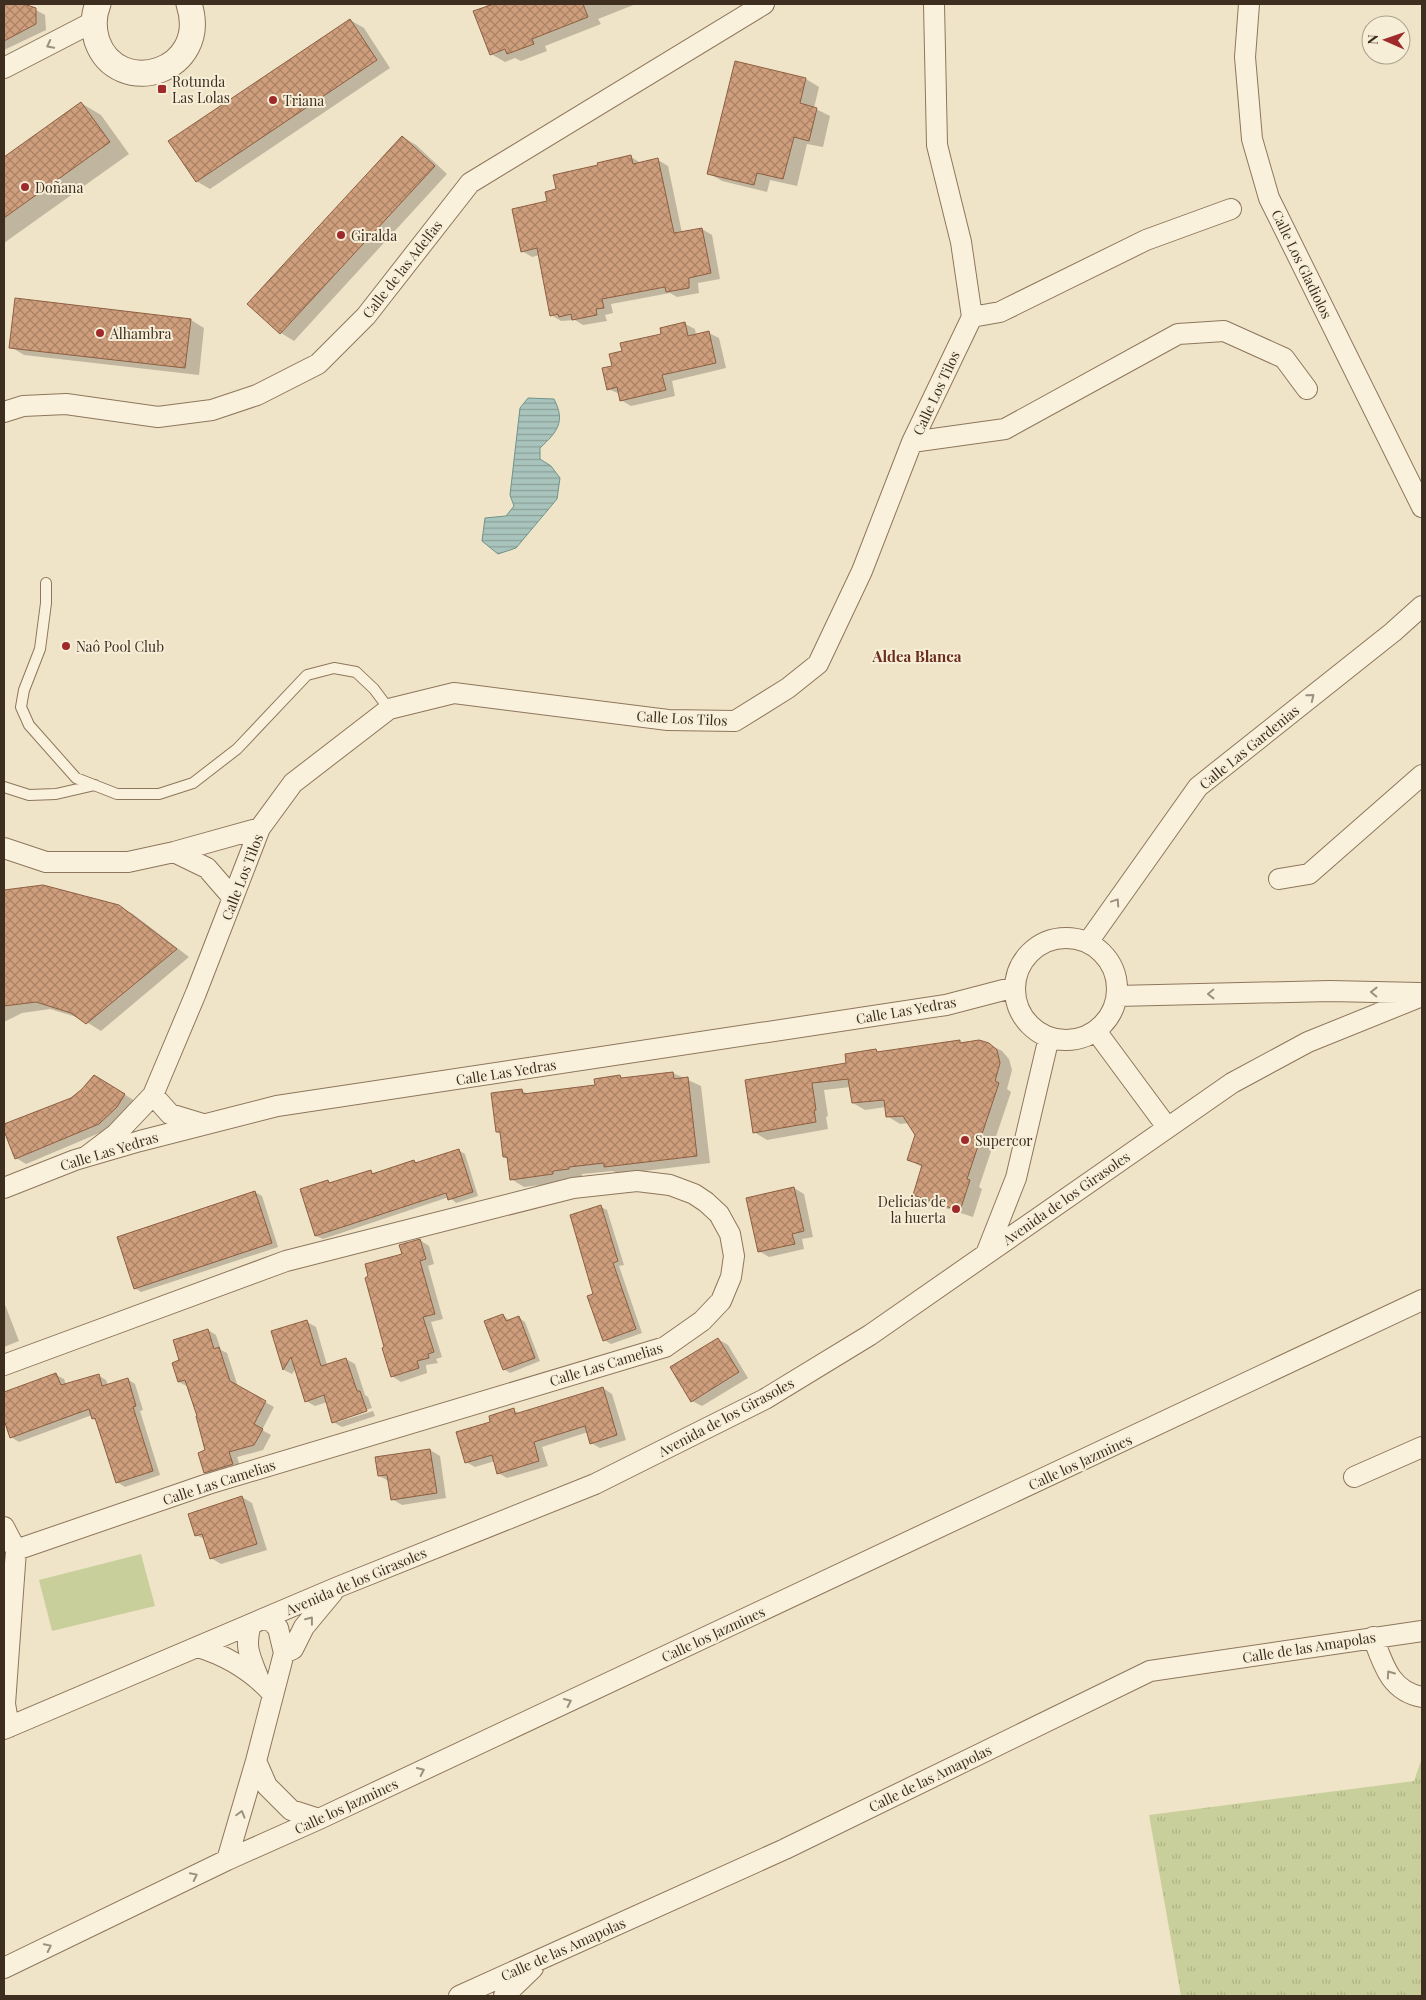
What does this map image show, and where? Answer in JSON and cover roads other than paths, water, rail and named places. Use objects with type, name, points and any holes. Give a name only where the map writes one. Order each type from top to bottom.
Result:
[{"type":"street","points":[[4,68],[96,13],[99,47],[107,58],[117,66],[128,71],[141,73],[154,72],[166,68],[176,60],[188,45],[193,27],[189,4]]},
{"type":"street","name":"Calle de las Adelfas","points":[[4,412],[24,406],[66,404],[158,417],[212,410],[257,395],[318,364],[366,316],[470,183],[764,4]]},
{"type":"street","points":[[934,4],[937,145],[961,242],[972,317],[1000,312],[1146,240],[1230,209]]},
{"type":"street","name":"Calle Los Gladiolos","points":[[1249,4],[1245,57],[1252,140],[1269,198],[1422,507]]},
{"type":"street","name":"Calle Los Tilos","points":[[87,1156],[116,1134],[153,1095],[196,994],[260,828],[293,782],[389,710],[454,693],[668,720],[735,721],[788,688],[818,664],[862,571],[912,442],[972,317]]},
{"type":"street","points":[[912,442],[1005,429],[1178,334],[1224,331],[1284,358],[1306,389]]},
{"type":"street","name":"Calle Las Gardenias","points":[[1088,942],[1198,787],[1393,632],[1422,606]]},
{"type":"street","points":[[1279,879],[1309,874],[1422,776]]},
{"type":"street","points":[[4,848],[46,862],[128,862],[174,852],[260,828]]},
{"type":"street","points":[[174,852],[206,868],[233,898]]},
{"type":"street","points":[[1069,937],[1088,942],[1106,955],[1116,974],[1118,996],[1110,1015],[1096,1031],[1081,1038],[1065,1040],[1049,1037],[1035,1030],[1024,1018],[1017,1003],[1015,987],[1020,967],[1032,951],[1049,940],[1069,937]]},
{"type":"street","name":"Calle Las Yedras","points":[[4,1188],[87,1156],[277,1106],[946,1005],[1015,987]]},
{"type":"street","points":[[1118,996],[1330,991],[1422,995]]},
{"type":"street","name":"Avenida de los Girasoles","points":[[6,1728],[338,1587],[595,1484],[766,1399],[870,1334],[1167,1127],[1232,1084],[1308,1042],[1422,995]]},
{"type":"street","points":[[1096,1031],[1167,1127]]},
{"type":"street","points":[[986,1254],[1016,1178],[1049,1037]]},
{"type":"street","points":[[153,1095],[170,1114],[205,1125]]},
{"type":"street","name":"Calle Las Camelias","points":[[4,1365],[286,1261],[573,1188],[637,1181],[670,1185],[694,1194],[720,1214],[730,1234],[734,1256],[731,1277],[721,1301],[702,1321],[665,1347],[208,1484],[16,1550]]},
{"type":"street","name":"Calle los Jazmines","points":[[4,1968],[227,1860],[319,1819],[1422,1300]]},
{"type":"street","points":[[1354,1477],[1422,1447]]},
{"type":"street","points":[[4,1527],[16,1550],[5,1704],[6,1728]]},
{"type":"street","points":[[284,1653],[293,1649],[304,1627],[338,1587]]},
{"type":"street","points":[[227,1860],[256,1762],[272,1693],[284,1653],[278,1628],[272,1622],[258,1621],[247,1637],[248,1652],[258,1677]]},
{"type":"street","name":"Calle de las Amapolas","points":[[459,1996],[785,1849],[1150,1671],[1422,1631]]},
{"type":"street","points":[[1373,1637],[1388,1677],[1412,1695],[1422,1697]]},
{"type":"street","points":[[198,1647],[219,1654],[258,1677],[272,1693]]},
{"type":"street","points":[[256,1762],[267,1786],[291,1810],[319,1819]]},
{"type":"street","points":[[504,1996],[543,1957]]},
{"type":"lane","points":[[46,583],[46,603],[40,649],[24,690],[21,707],[29,725],[76,778],[117,794],[159,794],[193,783],[237,749],[307,675],[334,668],[356,672],[374,689],[389,710]]},
{"type":"lane","points":[[4,788],[29,795],[56,794],[95,785]]},
{"type":"water","points":[[528,398],[554,399],[558,407],[558,426],[551,437],[540,448],[540,459],[551,466],[560,478],[557,499],[516,548],[498,554],[482,541],[485,518],[506,516],[514,506],[510,495],[520,408]]},
{"type":"place","name":"Rotunda Las Lolas","points":[[162,89]]},
{"type":"place","name":"Triana","points":[[273,100]]},
{"type":"place","name":"Doñana","points":[[25,187]]},
{"type":"place","name":"Giralda","points":[[341,235]]},
{"type":"place","name":"Alhambra","points":[[100,333]]},
{"type":"place","name":"Naô Pool Club","points":[[66,646]]},
{"type":"place","name":"Supercor","points":[[965,1140]]},
{"type":"place","name":"Delicias de la huerta","points":[[956,1209]]},
{"type":"district","name":"Aldea Blanca","points":[[917,656]]}]
